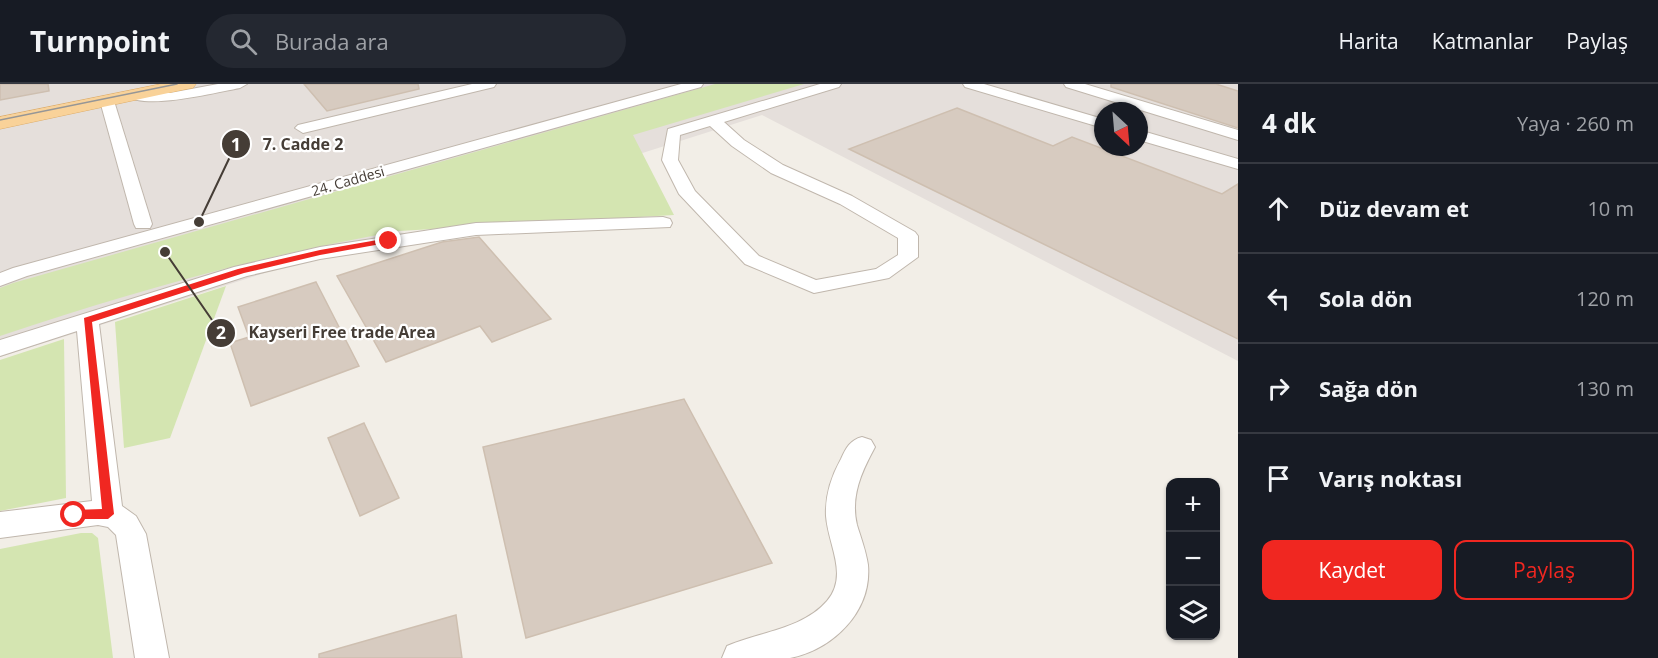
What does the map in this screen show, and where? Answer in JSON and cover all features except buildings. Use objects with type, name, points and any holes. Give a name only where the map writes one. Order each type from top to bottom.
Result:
[{"type":"main road","points":[[0,111],[187,84]]},
{"type":"main road","points":[[0,123],[107,101],[134,90]]},
{"type":"street","points":[[134,90],[191,90],[218,84]]},
{"type":"street","points":[[134,90],[170,97],[240,84]]},
{"type":"street","points":[[303,128],[489,84]]},
{"type":"street","name":"24. Caddesi","points":[[0,267],[47,249],[664,84]]},
{"type":"street","name":"24. Caddesi","points":[[0,280],[43,266],[696,84]]},
{"type":"street","points":[[713,120],[738,142],[777,169],[846,200],[908,236],[908,257],[882,274],[814,287],[752,261],[688,194],[670,160],[673,132],[713,120],[834,84]]},
{"type":"street","points":[[970,84],[1094,121]]},
{"type":"street","points":[[999,84],[1094,112]]},
{"type":"street","points":[[1071,84],[1238,135]]},
{"type":"street","points":[[107,101],[143,224]]},
{"type":"street","points":[[1148,128],[1238,154]]},
{"type":"street","points":[[1148,138],[1238,164]]},
{"type":"street","points":[[0,348],[241,271],[357,246],[476,229],[663,223]]},
{"type":"street","points":[[87,320],[108,514]]},
{"type":"street","points":[[738,658],[812,632],[825,625],[844,605],[853,579],[853,564],[844,534],[841,502],[847,472],[862,447]]},
{"type":"street","points":[[0,525],[86,513],[108,514],[123,521],[131,534],[152,658]]},
{"type":"shaded area","points":[[0,84],[1238,84],[1238,361],[762,115],[0,357]]},
{"type":"green space","points":[[715,84],[804,84],[633,135],[674,215],[399,231],[297,251],[197,276],[98,304],[0,336],[0,288],[13,283]]},
{"type":"green space","points":[[226,286],[170,438],[124,448],[115,322]]},
{"type":"green space","points":[[64,339],[66,498],[0,511],[0,360]]},
{"type":"green space","points":[[81,533],[92,533],[98,538],[113,658],[0,658],[0,549]]},
{"type":"tram line","points":[[0,120],[177,84]]},
{"type":"place","name":"7. Cadde 2","points":[[199,222]]},
{"type":"place","name":"Kayseri Free trade Area","points":[[165,252]]},
{"type":"route","points":[[74,515],[108,514],[87,320],[241,271],[320,253],[389,241]]}]
